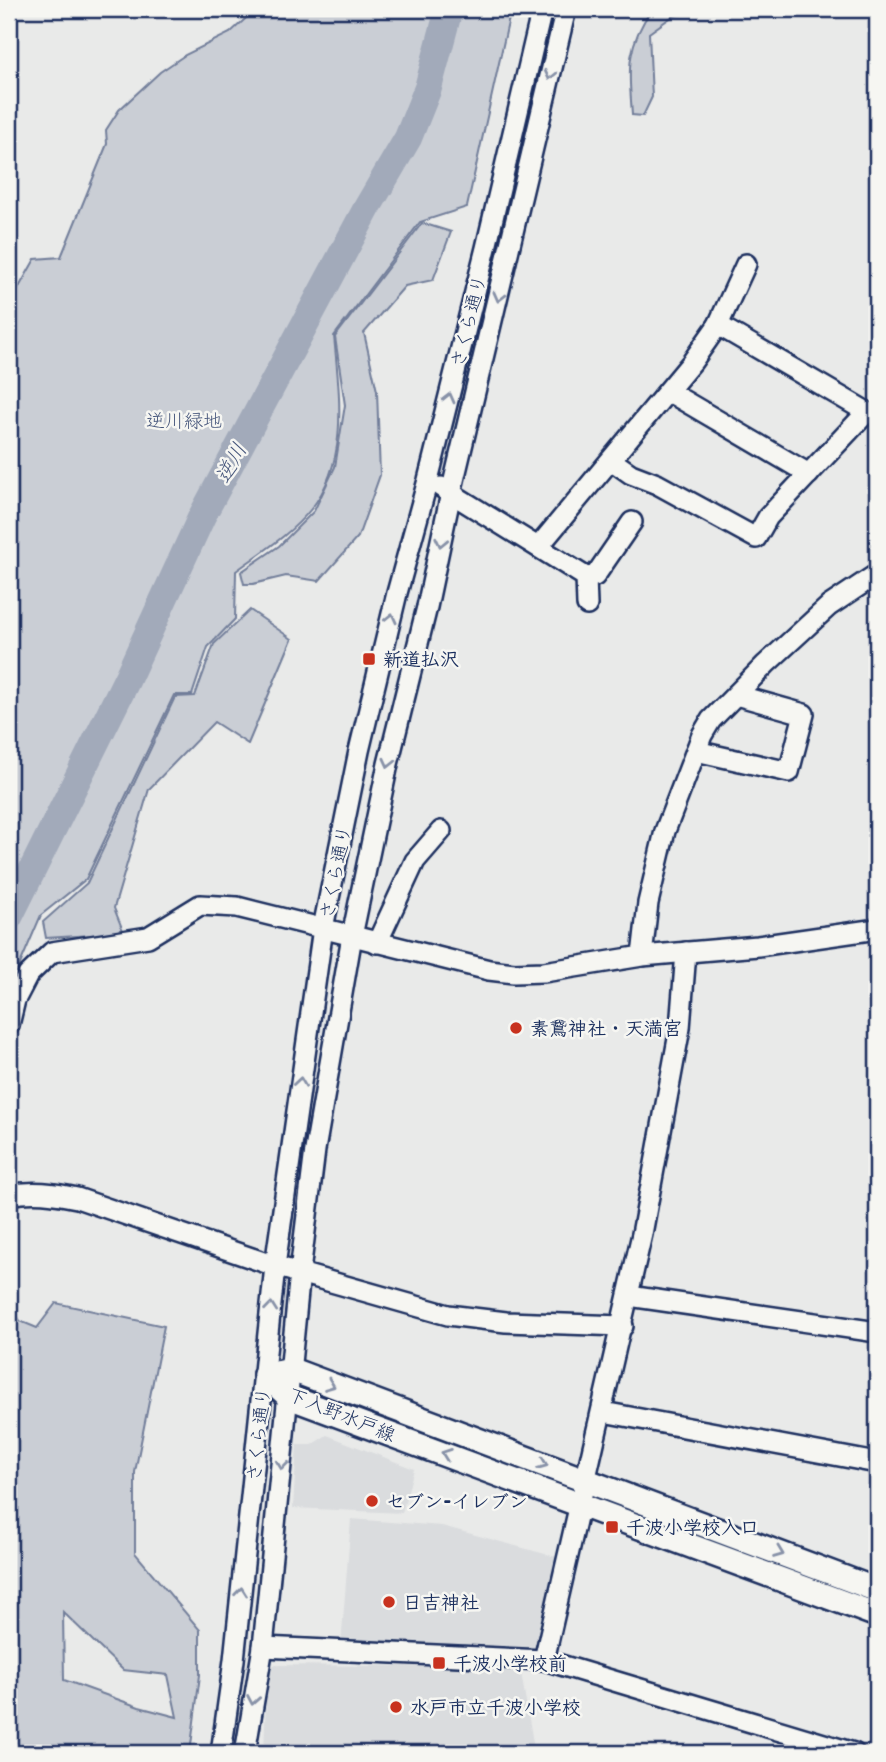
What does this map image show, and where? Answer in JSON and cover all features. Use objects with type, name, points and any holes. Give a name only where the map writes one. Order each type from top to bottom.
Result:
[{"type":"main road","name":"下入野水戸線","points":[[264,1375],[292,1370],[877,1590]]},
{"type":"main road","name":"下入野水戸線","points":[[264,1375],[289,1397],[877,1615]]},
{"type":"street","name":"さくら通り","points":[[220,1753],[234,1660],[275,1266],[323,928],[359,751],[397,593],[428,480],[542,9]]},
{"type":"street","name":"さくら通り","points":[[245,1753],[263,1647],[300,1272],[315,1150],[352,936],[388,764],[566,9]]},
{"type":"street","points":[[539,546],[669,392],[719,325],[746,264]]},
{"type":"street","points":[[611,460],[631,474],[657,484],[756,538],[768,517],[867,412],[719,325]]},
{"type":"street","points":[[669,392],[809,474]]},
{"type":"street","points":[[428,480],[586,577],[596,576],[632,522]]},
{"type":"street","points":[[642,956],[648,903],[665,831],[711,720],[829,606],[877,574]]},
{"type":"street","points":[[586,577],[587,605]]},
{"type":"street","points":[[696,751],[789,772],[804,714],[736,695]]},
{"type":"street","points":[[377,943],[415,861],[441,831]]},
{"type":"street","points":[[9,1025],[15,1000],[28,975],[52,952],[148,937],[200,905],[237,907],[514,974],[544,972],[642,956],[758,946],[877,929]]},
{"type":"street","points":[[544,1660],[623,1326],[680,1028],[686,952]]},
{"type":"street","points":[[9,1195],[30,1192],[77,1198],[275,1266],[448,1315],[506,1322],[623,1326]]},
{"type":"street","points":[[629,1296],[877,1332]]},
{"type":"street","points":[[603,1412],[877,1463]]},
{"type":"street","points":[[263,1647],[544,1660],[854,1753]]},
{"type":"shaded area","points":[[327,1435],[414,1469],[402,1513],[293,1508],[297,1445],[311,1445]]},
{"type":"shaded area","points":[[351,1519],[442,1526],[560,1558],[542,1650],[506,1646],[341,1645]]},
{"type":"shaded area","name":"水戸市立千波小学校","points":[[267,1665],[520,1667],[534,1748],[538,1753],[264,1753]]},
{"type":"green space","name":"逆川緑地","points":[[256,9],[511,9],[467,207],[420,222],[334,336],[339,426],[332,469],[323,490],[295,527],[236,571],[235,619],[208,647],[192,695],[174,695],[86,879],[41,915],[9,990],[9,305],[35,259],[61,257],[107,144],[106,130],[119,110],[160,72],[185,55],[230,33]]},
{"type":"green space","points":[[652,9],[708,9],[673,16],[649,33],[652,97],[643,116],[632,115],[630,72],[633,48]]},
{"type":"green space","points":[[422,223],[451,232],[433,280],[405,286],[364,333],[377,391],[380,475],[358,537],[319,581],[286,576],[244,584],[241,572],[279,546],[314,511],[335,467],[345,405],[335,337]]},
{"type":"green space","points":[[250,610],[292,639],[248,744],[214,722],[149,789],[114,908],[124,933],[46,938],[43,922],[87,883],[175,697],[195,696],[214,644]]},
{"type":"green space","points":[[9,1302],[20,1321],[37,1328],[56,1303],[164,1326],[135,1472],[135,1553],[200,1630],[200,1675],[190,1753],[9,1753]],"holes":[[[63,1612],[123,1670],[168,1675],[177,1717],[139,1707],[64,1680]]]},
{"type":"waterway","name":"逆川","points":[[9,917],[127,679],[202,516],[367,208],[408,138],[428,88],[449,9]]},
{"type":"place","name":"新道払沢","points":[[369,659]]},
{"type":"place","name":"素鵞神社・天満宮","points":[[516,1028]]},
{"type":"place","name":"セブン-イレブン","points":[[372,1501]]},
{"type":"place","name":"千波小学校入口","points":[[612,1527]]},
{"type":"place","name":"日吉神社","points":[[389,1602]]},
{"type":"place","name":"千波小学校前","points":[[439,1663]]},
{"type":"place","name":"水戸市立千波小学校","points":[[396,1707]]}]
